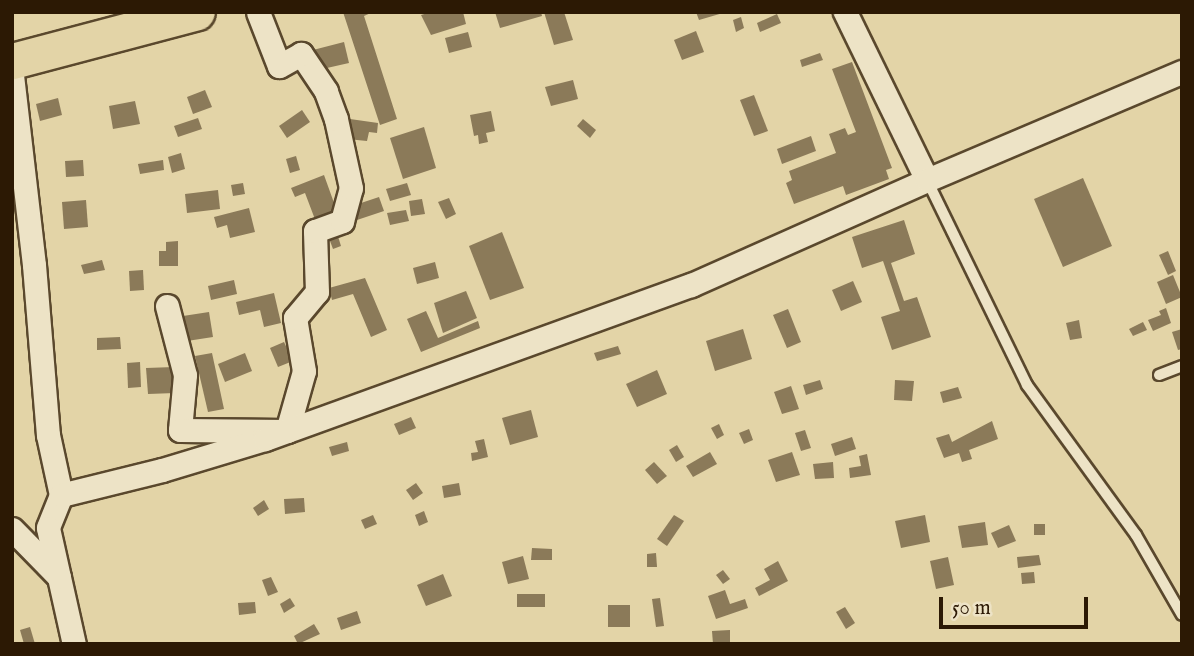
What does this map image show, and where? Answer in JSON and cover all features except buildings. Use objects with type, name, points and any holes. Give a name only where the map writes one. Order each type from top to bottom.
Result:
[{"type":"main road","points":[[12,61],[197,12]]},
{"type":"street","points":[[258,12],[279,66],[301,54],[326,91],[336,119],[351,188],[342,221],[315,232],[317,292],[295,318],[304,371],[287,431]]},
{"type":"street","points":[[845,12],[927,180]]},
{"type":"street","points":[[61,495],[162,470],[287,431],[691,285],[927,180],[1182,72]]},
{"type":"street","points":[[12,75],[34,265],[48,436],[61,495],[48,528],[74,644]]},
{"type":"street","points":[[167,306],[185,376],[180,430],[287,431]]},
{"type":"street","points":[[12,529],[60,578]]},
{"type":"lane","points":[[927,180],[1027,385],[1136,535],[1182,615]]},
{"type":"lane","points":[[1159,376],[1182,366]]}]
